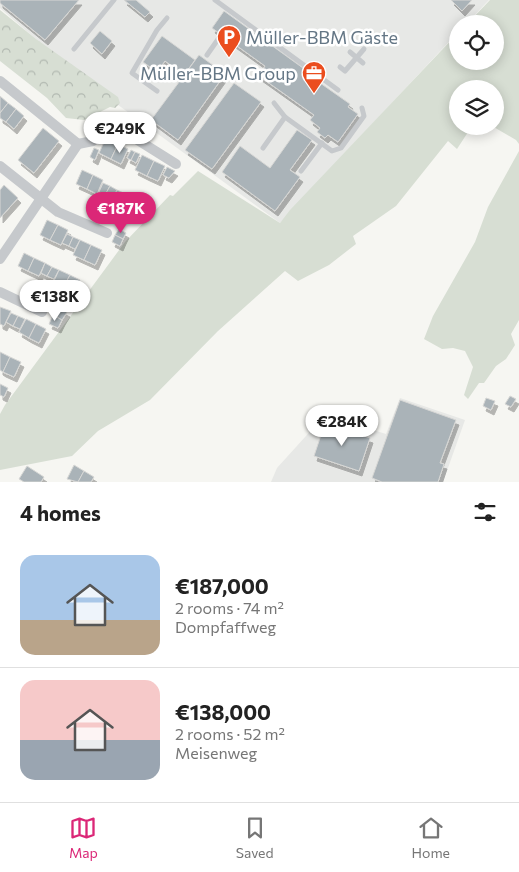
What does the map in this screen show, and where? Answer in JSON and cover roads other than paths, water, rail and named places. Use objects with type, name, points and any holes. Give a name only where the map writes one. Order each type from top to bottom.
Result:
[{"type":"street","points":[[0,81],[78,144]]},
{"type":"street","points":[[0,259],[78,144],[93,141],[109,122],[176,164]]},
{"type":"street","points":[[0,166],[58,212],[107,233]]},
{"type":"street","points":[[0,292],[42,312]]},
{"type":"lane","points":[[74,49],[114,0]]},
{"type":"lane","points":[[215,0],[338,90]]},
{"type":"lane","points":[[157,91],[132,73],[157,30],[167,18]]},
{"type":"lane","points":[[207,55],[222,35]]},
{"type":"lane","points":[[340,67],[345,71],[364,49]]},
{"type":"lane","points":[[350,52],[363,63]]},
{"type":"lane","points":[[274,103],[285,117],[332,151],[341,148],[364,116],[362,108]]},
{"type":"lane","points":[[262,148],[285,117]]},
{"type":"lane","points":[[301,171],[322,143]]},
{"type":"place","name":"Müller-BBM Gäste","points":[[229,58]]},
{"type":"place","name":"Müller-BBM Group","points":[[314,94]]}]
